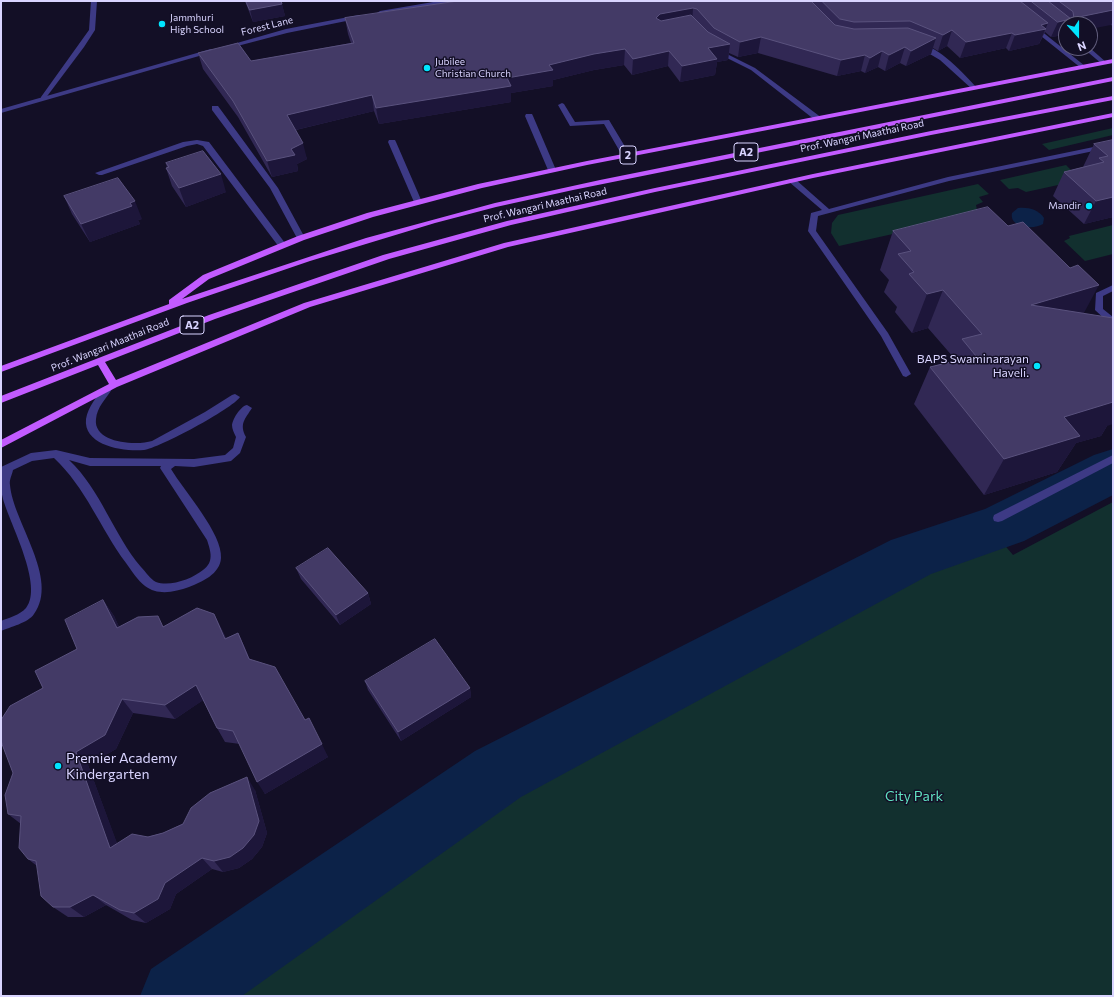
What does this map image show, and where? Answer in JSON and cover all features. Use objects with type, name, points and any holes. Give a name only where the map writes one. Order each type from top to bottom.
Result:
[{"type":"main road","name":"2","points":[[162,309],[206,277],[282,245],[370,215],[418,202],[552,170],[1113,61]]},
{"type":"main road","name":"Prof. Wangari Maathai Road","points":[[1,369],[162,309],[268,272],[383,236],[495,205],[898,121],[1113,79]]},
{"type":"main road","name":"Prof. Wangari Maathai Road","points":[[1,400],[212,317],[386,258],[510,223],[655,190],[1113,98]]},
{"type":"main road","points":[[1,444],[110,387],[307,306],[507,245],[614,219],[1113,115]]},
{"type":"main road","points":[[100,361],[110,387]]},
{"type":"street","points":[[43,98],[82,46],[92,30],[94,1]]},
{"type":"street","points":[[373,14],[450,1]]},
{"type":"street","name":"Forest Lane","points":[[1,111],[255,38],[365,16]]},
{"type":"street","points":[[1029,24],[1083,67]]},
{"type":"street","points":[[912,43],[933,51],[950,64],[974,88]]},
{"type":"street","points":[[709,46],[753,69],[818,118]]},
{"type":"street","points":[[1096,56],[1104,63]]},
{"type":"street","points":[[562,105],[573,124],[606,122],[626,155]]},
{"type":"street","points":[[215,108],[274,188],[301,238]]},
{"type":"street","points":[[528,116],[552,170]]},
{"type":"street","points":[[99,173],[186,144],[197,142],[206,144],[282,245]]},
{"type":"street","points":[[392,142],[418,202]]},
{"type":"street","points":[[906,374],[885,335],[812,231],[814,215],[948,180],[1113,145]]},
{"type":"street","points":[[792,181],[827,211]]},
{"type":"street","points":[[1113,288],[1099,295],[1100,310],[1113,322]]},
{"type":"street","points":[[110,387],[92,414],[90,423],[93,432],[101,439],[110,443],[137,447],[149,446],[162,440],[212,413],[236,397]]},
{"type":"street","points":[[1,471],[31,457],[56,454],[90,462],[194,462],[228,458],[237,450],[241,438],[236,429],[237,422],[247,408]]},
{"type":"street","points":[[56,454],[69,465],[81,479],[127,557],[150,584],[164,588],[180,586],[198,579],[209,572],[216,558],[214,543],[165,468],[173,462]]},
{"type":"street","points":[[1,626],[30,612],[36,600],[36,578],[16,522],[5,484],[9,468],[31,457]]},
{"type":"street","points":[[998,518],[1113,459]]},
{"type":"green space","points":[[1113,128],[1113,135],[1049,150],[1042,144]]},
{"type":"green space","points":[[1066,165],[1081,180],[1026,192],[1018,188],[1009,189],[1000,180]]},
{"type":"green space","points":[[978,184],[989,194],[979,197],[983,202],[976,205],[978,215],[839,246],[831,233],[832,223],[838,215]]},
{"type":"green space","points":[[1113,225],[1113,254],[1085,261],[1064,241],[1070,238],[1069,236]]},
{"type":"green space","name":"City Park","points":[[1113,502],[1113,996],[178,996],[498,774],[996,535],[1013,555]]},
{"type":"water","points":[[1018,208],[1029,208],[1039,212],[1044,218],[1043,224],[1034,227],[1018,225],[1012,218],[1012,213]]},
{"type":"building","points":[[246,1],[281,1],[282,4],[250,10]]},
{"type":"building","points":[[458,1],[811,1],[835,25],[854,29],[908,28],[936,38],[911,51],[905,47],[889,55],[882,51],[870,58],[865,55],[841,60],[761,37],[740,42],[714,28],[697,9],[693,8],[660,14],[656,18],[661,21],[691,15],[708,32],[730,44],[708,48],[717,59],[682,66],[669,51],[633,59],[625,49],[594,54],[549,65],[553,70],[507,78],[511,86],[376,108],[372,95],[287,115],[303,143],[291,149],[295,155],[267,161],[233,101],[198,53],[238,43],[251,61],[354,43],[345,18]]},
{"type":"building","points":[[822,1],[1020,1],[1048,23],[1041,25],[1046,29],[1015,35],[1012,33],[966,42],[952,30],[943,35],[910,21],[854,22],[840,19]]},
{"type":"building","points":[[1031,1],[1048,1],[1067,16],[1058,16],[1058,22]]},
{"type":"building","points":[[1059,1],[1113,1],[1113,10],[1084,16],[1074,16],[1073,12]]},
{"type":"building","points":[[1113,140],[1113,197],[1096,201],[1064,172],[1104,162],[1099,158],[1108,156],[1094,144]]},
{"type":"building","points":[[203,151],[221,174],[179,188],[166,168],[169,167],[166,163]]},
{"type":"building","points":[[118,178],[135,201],[130,203],[132,206],[81,224],[64,196]]},
{"type":"building","name":"BAPS Swaminarayan Haveli.","points":[[988,207],[1008,226],[1023,222],[1070,268],[1078,265],[1099,285],[1031,305],[1113,318],[1113,402],[1064,417],[1080,436],[1004,459],[930,367],[976,356],[962,339],[982,334],[943,290],[927,294],[909,274],[914,272],[898,254],[911,251],[893,231]]},
{"type":"building","points":[[328,548],[368,593],[336,615],[296,568]]},
{"type":"building","name":"Premier Academy Kindergarten","points":[[103,600],[117,628],[138,617],[158,616],[163,627],[197,608],[214,614],[225,639],[238,633],[249,659],[275,667],[305,720],[309,718],[322,744],[257,782],[233,731],[217,728],[196,685],[165,705],[122,699],[105,735],[76,752],[110,848],[132,834],[148,837],[163,833],[183,824],[191,808],[210,793],[247,777],[259,821],[254,835],[243,848],[230,857],[214,861],[202,858],[165,883],[158,899],[134,913],[120,910],[93,895],[70,907],[53,907],[41,896],[36,861],[28,859],[19,848],[21,816],[8,814],[5,795],[13,773],[1,740],[1,720],[10,706],[43,688],[35,671],[77,649],[65,620]]},
{"type":"building","points":[[435,639],[470,688],[398,732],[365,681]]},
{"type":"waterway","points":[[178,996],[498,774],[911,557],[1004,525],[1113,470]]},
{"type":"place","name":"Jammhuri High School","points":[[162,24]]},
{"type":"place","name":"Jubilee Christian Church","points":[[427,68]]},
{"type":"place","name":"Mandir","points":[[1089,206]]},
{"type":"place","name":"BAPS Swaminarayan Haveli.","points":[[1037,366]]},
{"type":"place","name":"Premier Academy Kindergarten","points":[[58,766]]}]
